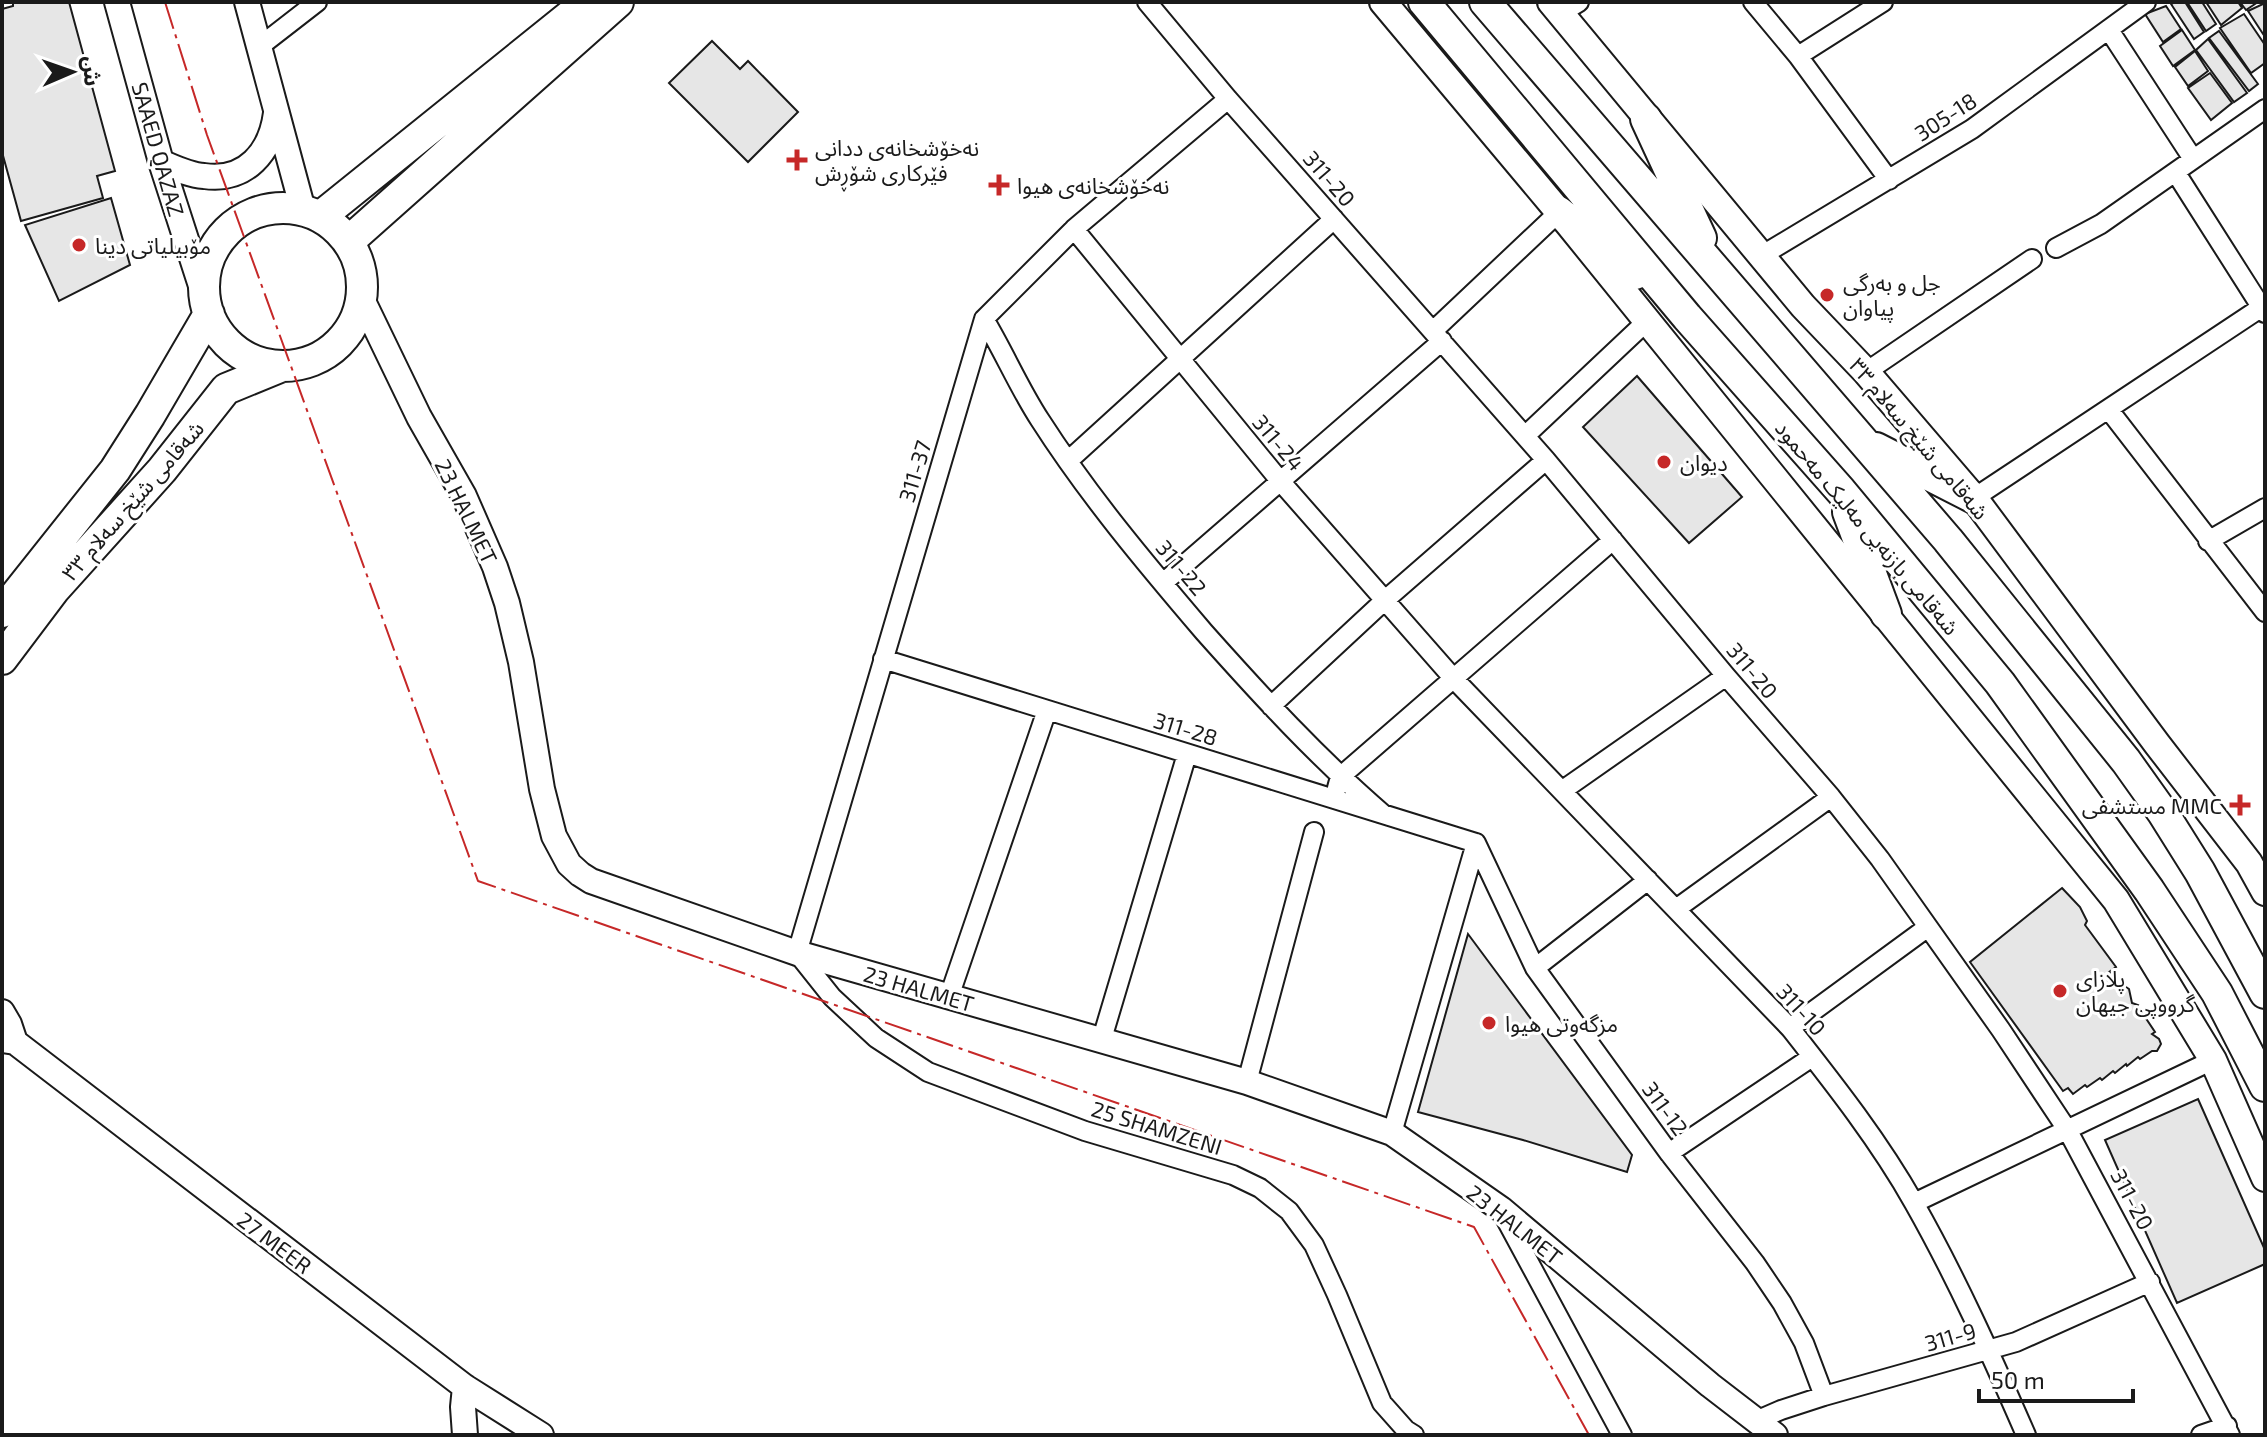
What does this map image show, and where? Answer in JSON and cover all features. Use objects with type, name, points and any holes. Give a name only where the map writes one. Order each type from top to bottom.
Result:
[{"type":"main road","points":[[361,297],[361,278],[348,242],[336,228],[312,213],[587,2]]},
{"type":"main road","points":[[348,242],[618,2]]},
{"type":"main road","points":[[1383,2],[1559,212],[2116,900],[2213,1060],[2265,1178]]},
{"type":"main road","name":"شەقامی بازنەیی مەلیک مەحمود","points":[[1424,2],[1687,317],[1841,491],[2000,683],[2149,890],[2263,1069]]},
{"type":"main road","points":[[1485,2],[1948,540],[2126,761],[2200,872],[2260,984],[2256,984],[2245,1000],[2225,1000],[2217,993]]},
{"type":"main road","name":"شەقامی شێخ سەلام ٣٣","points":[[1564,6],[1646,119],[1803,306],[1866,372],[1974,498],[2263,882]]},
{"type":"main road","points":[[1646,119],[1717,272]]},
{"type":"main road","name":"شەقامی شێخ سەلام ٣٣","points":[[2,612],[115,470],[150,415],[206,304],[205,276],[209,257],[219,241],[231,226],[265,209],[284,207],[312,213]]},
{"type":"main road","points":[[1559,212],[1687,317]]},
{"type":"main road","name":"شەقامی شێخ سەلام ٣٣","points":[[2,659],[54,590],[162,470],[226,389],[282,366],[301,364],[334,347],[356,316],[361,297]]},
{"type":"main road","points":[[206,304],[217,331],[237,351],[263,363],[282,366]]},
{"type":"main road","points":[[1862,441],[1974,498]]},
{"type":"main road","points":[[1841,491],[1886,614]]},
{"type":"street","name":"SAAED QAZAZ","points":[[117,2],[161,162],[206,304]]},
{"type":"street","points":[[247,2],[276,110],[312,213]]},
{"type":"street","points":[[259,47],[317,2]]},
{"type":"street","name":"311-20","points":[[1147,2],[1228,99],[1546,460],[1880,859],[2068,1131],[2228,1430]]},
{"type":"street","points":[[1753,2],[1798,56],[1889,180]]},
{"type":"street","points":[[1798,56],[1883,2]]},
{"type":"street","name":"305-18","points":[[1761,256],[1972,129],[2109,30],[2137,5]]},
{"type":"street","points":[[2109,30],[2193,159]]},
{"type":"street","name":"311-37","points":[[797,953],[984,319],[1074,229],[1228,99]]},
{"type":"street","points":[[2056,248],[2101,224],[2265,109]]},
{"type":"street","points":[[161,162],[204,177],[223,177],[241,170],[260,157],[270,142],[276,110]]},
{"type":"street","points":[[1974,498],[2264,309],[2176,173]]},
{"type":"street","points":[[1163,583],[1281,482],[1437,336],[1559,212]]},
{"type":"street","points":[[1068,461],[1334,219]]},
{"type":"street","name":"311-24","points":[[1074,229],[1281,482],[1454,679]]},
{"type":"street","points":[[1866,372],[2032,259]]},
{"type":"street","name":"23 HALMET","points":[[361,297],[419,417],[464,496],[495,567],[521,662],[547,814],[561,852],[580,874],[591,881],[797,953],[1247,1082],[1392,1133],[1501,1209],[1710,1385],[1767,1428]]},
{"type":"street","name":"311-22","points":[[984,319],[1038,417],[1087,490],[1163,583],[1271,706],[1340,777],[1383,814]]},
{"type":"street","points":[[1525,436],[1647,321]]},
{"type":"street","points":[[2109,410],[2265,612]]},
{"type":"street","points":[[1271,706],[1384,601],[1546,460]]},
{"type":"street","points":[[2208,541],[2265,508]]},
{"type":"street","points":[[1334,799],[1340,777],[1613,540]]},
{"type":"street","name":"311-28","points":[[883,659],[1476,843]]},
{"type":"street","points":[[1563,790],[1726,676]]},
{"type":"street","name":"311-10","points":[[1454,679],[1790,1028],[1854,1112],[1914,1203],[1989,1350],[2026,1435]]},
{"type":"street","points":[[949,997],[1047,710]]},
{"type":"street","points":[[1101,1042],[1187,754]]},
{"type":"street","points":[[1676,909],[1831,797]]},
{"type":"street","points":[[1247,1082],[1314,832]]},
{"type":"street","points":[[1392,1133],[1476,843]]},
{"type":"street","name":"311-12","points":[[1476,843],[1535,968],[1669,1153],[1755,1263],[1804,1343],[1824,1396]]},
{"type":"street","points":[[1535,968],[1648,880]]},
{"type":"street","points":[[1790,1028],[1928,927]]},
{"type":"street","name":"25 SHAMZENI","points":[[797,953],[832,997],[876,1038],[928,1072],[1085,1131],[1233,1175],[1260,1188],[1289,1211],[1314,1245],[1382,1403],[1414,1435]]},
{"type":"street","name":"27 MEER","points":[[2,1012],[9,1024],[8,1041],[465,1387],[541,1435]]},
{"type":"street","points":[[1669,1153],[1812,1057]]},
{"type":"street","points":[[1914,1203],[2213,1060]]},
{"type":"street","points":[[1501,1209],[1622,1435]]},
{"type":"street","name":"311-9","points":[[1767,1428],[1781,1410],[2044,1331],[2150,1282]]},
{"type":"street","points":[[465,1387],[465,1435]]},
{"type":"street","points":[[2201,1435],[2228,1430]]},
{"type":"building","points":[[13,2],[69,2],[115,171],[97,176],[103,198],[21,221],[2,152],[2,9],[13,6]]},
{"type":"building","points":[[2185,2],[2204,32],[2194,39],[2171,4]]},
{"type":"building","points":[[2187,2],[2202,2],[2216,24],[2206,31]]},
{"type":"building","points":[[2206,2],[2238,2],[2242,8],[2221,25]]},
{"type":"building","points":[[2240,2],[2258,2],[2246,10]]},
{"type":"building","points":[[2265,3],[2265,37],[2248,11]]},
{"type":"building","points":[[2166,6],[2181,29],[2163,42],[2145,14]]},
{"type":"building","points":[[2244,14],[2265,45],[2265,63],[2251,73],[2220,28]]},
{"type":"building","points":[[2182,30],[2195,50],[2173,66],[2160,46]]},
{"type":"building","points":[[2219,31],[2258,84],[2249,91],[2209,38]]},
{"type":"building","points":[[2208,39],[2247,93],[2234,102],[2196,50]]},
{"type":"building","points":[[712,41],[740,69],[748,61],[798,112],[748,162],[669,83]]},
{"type":"building","points":[[2195,51],[2208,71],[2188,86],[2175,67]]},
{"type":"building","points":[[2210,73],[2232,103],[2211,120],[2188,88]]},
{"type":"building","name":"مۆبیلیاتی دینا","points":[[111,198],[130,265],[59,301],[25,225]]},
{"type":"building","name":"دیوان","points":[[1637,376],[1742,497],[1689,543],[1583,427]]},
{"type":"building","name":"پلازای گرووپی جیهان","points":[[2062,888],[2080,907],[2087,921],[2085,925],[2116,967],[2109,972],[2129,989],[2132,1003],[2138,1005],[2136,1010],[2141,1011],[2155,1032],[2152,1034],[2161,1044],[2157,1051],[2140,1059],[2138,1057],[2115,1073],[2113,1071],[2087,1087],[2085,1085],[2073,1094],[2068,1088],[2063,1091],[1970,962]]},
{"type":"building","name":"مزگەوتی هیوا","points":[[1468,934],[1632,1155],[1627,1172],[1418,1112]]},
{"type":"building","points":[[2198,1099],[2265,1250],[2265,1264],[2177,1303],[2105,1140]]},
{"type":"power","points":[[165,2],[207,135],[478,881],[1474,1227],[1589,1435]]},
{"type":"place","name":"نەخۆشخانەی ددانی فێرکاری شۆڕش","points":[[797,160]]},
{"type":"place","name":"نەخۆشخانەی هیوا","points":[[999,185]]},
{"type":"place","name":"مۆبیلیاتی دینا","points":[[79,245]]},
{"type":"place","name":"جل و بەرگی پیاوان","points":[[1827,295]]},
{"type":"place","name":"دیوان","points":[[1664,462]]},
{"type":"place","name":"مستشفى MMC","points":[[2240,805]]},
{"type":"place","name":"پلازای گرووپی جیهان","points":[[2060,991]]},
{"type":"place","name":"مزگەوتی هیوا","points":[[1489,1023]]}]
